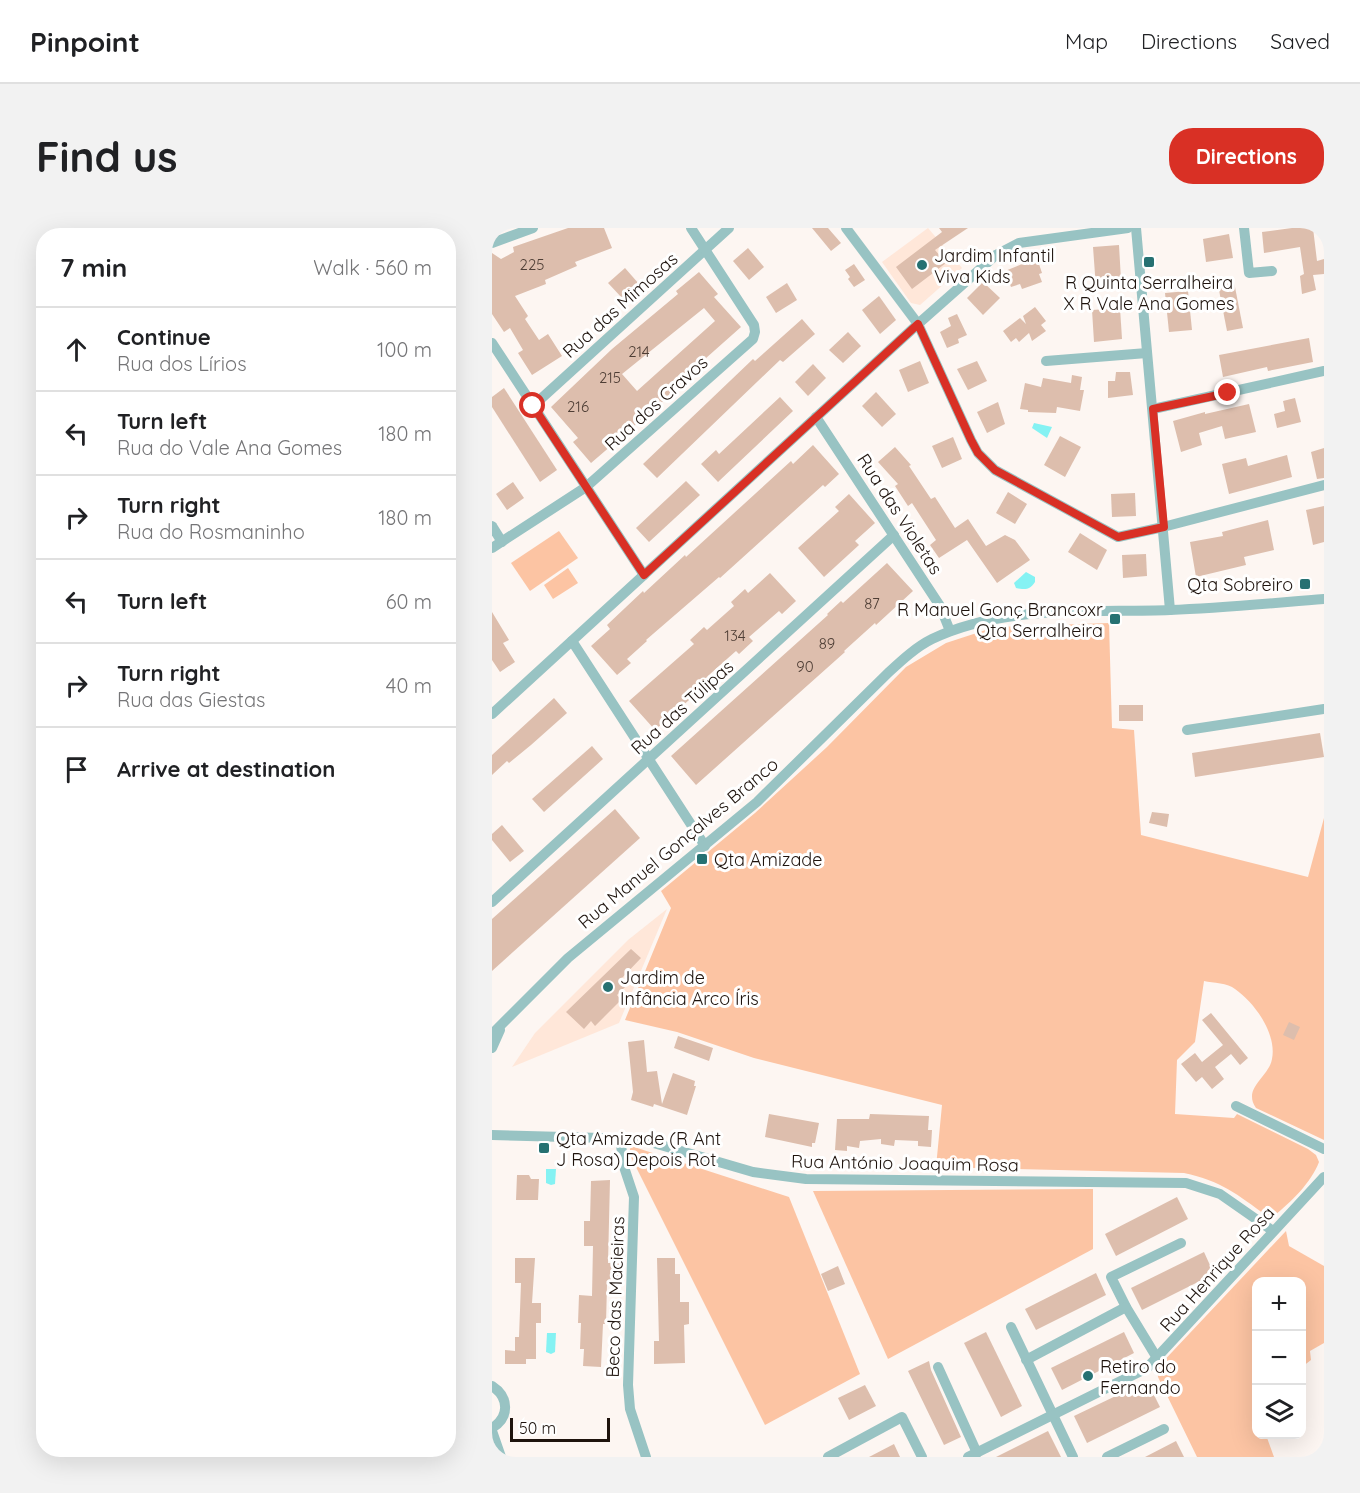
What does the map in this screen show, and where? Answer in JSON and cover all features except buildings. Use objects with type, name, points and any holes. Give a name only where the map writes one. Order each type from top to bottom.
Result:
[{"type":"street","points":[[492,243],[534,228]]},
{"type":"street","name":"Rua dos Cravos","points":[[492,548],[586,487],[753,339],[754,325],[691,228]]},
{"type":"street","name":"Rua das Mimosas","points":[[533,406],[729,228]]},
{"type":"street","points":[[846,228],[918,324],[978,453],[990,466],[1118,537],[1324,484]]},
{"type":"street","points":[[493,710],[572,641],[996,255],[1019,243],[1128,228]]},
{"type":"street","points":[[1136,228],[1170,610]]},
{"type":"street","points":[[1245,228],[1249,273],[1272,271]]},
{"type":"street","points":[[492,343],[644,575]]},
{"type":"street","points":[[1047,361],[1147,353]]},
{"type":"street","points":[[1153,409],[1324,371]]},
{"type":"street","name":"Rua das Violetas","points":[[816,417],[940,606],[950,631]]},
{"type":"street","points":[[492,526],[502,542]]},
{"type":"street","name":"Rua das Túlipas","points":[[492,902],[894,535]]},
{"type":"street","name":"Rua Manuel Gonçalves Branco","points":[[492,1034],[568,958],[647,890],[705,846],[757,802],[909,654],[930,640],[950,631],[982,622],[1028,615],[1170,610],[1324,599]]},
{"type":"street","points":[[572,641],[705,846]]},
{"type":"street","points":[[1187,730],[1324,709]]},
{"type":"street","name":"Rua Manuel Gonçalves Branco","points":[[492,1048],[501,1027]]},
{"type":"street","points":[[1236,1106],[1324,1149]]},
{"type":"street","name":"Rua António Joaquim Rosa","points":[[492,1134],[620,1138],[650,1142],[753,1172],[806,1179],[1186,1183],[1220,1194],[1273,1231]]},
{"type":"street","name":"Beco das Macieiras","points":[[620,1138],[624,1167],[634,1197],[628,1385],[630,1409],[646,1457]]},
{"type":"street","name":"Rua Henrique Rosa","points":[[973,1455],[1135,1375],[1157,1358],[1324,1177]]},
{"type":"street","points":[[1157,1358],[1126,1307],[1112,1277],[1181,1243]]},
{"type":"street","points":[[1026,1360],[1126,1307]]},
{"type":"street","points":[[1011,1327],[1073,1457]]},
{"type":"street","points":[[938,1367],[973,1455]]},
{"type":"street","points":[[492,1386],[500,1391],[506,1407],[504,1417],[492,1430],[501,1457]]},
{"type":"street","points":[[828,1457],[902,1417],[922,1457]]},
{"type":"street","points":[[1107,1457],[1164,1429]]},
{"type":"shaded area","name":"Jardim Infantil Viva Kids","points":[[928,228],[962,268],[920,305],[911,303],[882,262]]},
{"type":"shaded area","points":[[559,531],[578,558],[530,591],[511,563]]},
{"type":"shaded area","points":[[568,568],[578,583],[553,599],[544,585]]},
{"type":"shaded area","points":[[1109,623],[1112,728],[1134,730],[1141,835],[1308,877],[1324,818],[1324,1140],[1256,1108],[1252,1094],[1270,1065],[1273,1049],[1263,1020],[1250,1002],[1232,987],[1204,981],[1195,1042],[1177,1060],[1175,1114],[1234,1118],[1237,1114],[1316,1155],[1319,1162],[1306,1185],[1274,1216],[1267,1216],[1219,1184],[1184,1173],[936,1167],[942,1105],[754,1058],[677,1032],[625,1020],[671,908],[661,891],[755,813],[827,747],[906,667],[946,643],[995,627]]},
{"type":"shaded area","name":"Jardim de Infância Arco Íris","points":[[667,909],[619,1023],[512,1067],[535,1033],[628,940]]},
{"type":"shaded area","points":[[631,1146],[789,1197],[860,1374],[765,1425],[629,1153]]},
{"type":"shaded area","points":[[1093,1189],[1093,1249],[888,1359],[813,1191]]},
{"type":"shaded area","points":[[1286,1231],[1289,1246],[1324,1266],[1324,1343],[1310,1351],[1311,1360],[1306,1364],[1306,1277],[1252,1277],[1252,1439],[1267,1439],[1274,1457],[1197,1457],[1158,1377],[1157,1368]]},
{"type":"water","points":[[1034,423],[1052,427],[1047,438],[1032,428]]},
{"type":"water","points":[[1026,572],[1035,577],[1035,582],[1027,589],[1016,588],[1014,583]]},
{"type":"water","points":[[546,1169],[556,1169],[555,1184],[546,1183]]},
{"type":"water","points":[[547,1333],[556,1333],[555,1352],[551,1354],[546,1352]]},
{"type":"place","name":"R Quinta Serralheira X R Vale Ana Gomes","points":[[1149,262]]},
{"type":"place","name":"Jardim Infantil Viva Kids","points":[[922,265]]},
{"type":"place","name":"Qta Sobreiro","points":[[1305,584]]},
{"type":"place","name":"R Manuel Gonç Brancoxr Qta Serralheira","points":[[1115,619]]},
{"type":"place","name":"Qta Amizade","points":[[702,859]]},
{"type":"place","name":"Jardim de Infância Arco Íris","points":[[608,987]]},
{"type":"place","name":"Qta Amizade (R Ant J Rosa) Depois Rot","points":[[544,1148]]},
{"type":"place","name":"Retiro do Fernando","points":[[1088,1376]]},
{"type":"route","points":[[533,406],[644,575],[918,324],[971,440],[986,462],[995,470],[1118,537],[1164,527],[1153,409],[1228,393]]}]
